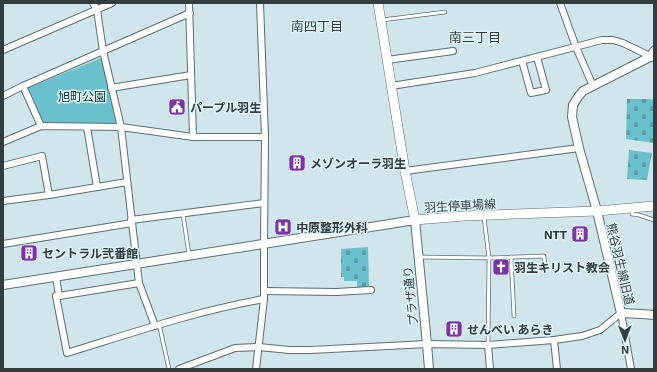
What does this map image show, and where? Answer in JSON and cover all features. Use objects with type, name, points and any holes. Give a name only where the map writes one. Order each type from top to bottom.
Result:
[{"type":"main road","name":"羽生停車場線","points":[[378,3],[405,171],[415,220],[464,216],[597,211],[654,206]]},
{"type":"street","points":[[93,3],[97,10],[103,51],[121,128],[139,283],[157,325]]},
{"type":"street","points":[[3,50],[112,3]]},
{"type":"street","points":[[190,3],[192,137]]},
{"type":"street","points":[[256,369],[264,299],[265,137],[260,3]]},
{"type":"street","points":[[560,3],[592,86],[653,55]]},
{"type":"street","points":[[3,96],[190,13]]},
{"type":"street","points":[[391,86],[475,73],[602,40],[613,40],[653,55]]},
{"type":"street","points":[[387,60],[453,51]]},
{"type":"street","points":[[522,61],[531,93],[546,90],[537,57]]},
{"type":"street","points":[[111,88],[192,75]]},
{"type":"street","points":[[23,86],[40,126]]},
{"type":"street","name":"熊谷羽生線旧道","points":[[592,86],[583,91],[578,97],[573,105],[572,117],[578,148],[597,211],[620,313],[654,316]]},
{"type":"street","points":[[3,142],[40,126],[121,128],[192,137],[265,137]]},
{"type":"street","points":[[87,127],[97,187]]},
{"type":"street","points":[[405,171],[578,148]]},
{"type":"street","points":[[3,166],[42,156],[49,195]]},
{"type":"street","points":[[3,202],[127,182]]},
{"type":"street","points":[[3,244],[183,213],[264,203]]},
{"type":"street","points":[[3,284],[56,277],[415,220]]},
{"type":"street","name":"プラザ通り","points":[[415,220],[429,369]]},
{"type":"street","points":[[56,277],[59,296]]},
{"type":"street","points":[[139,283],[56,296],[66,354],[157,325],[234,304],[264,299]]},
{"type":"street","points":[[264,291],[336,292],[371,290]]},
{"type":"street","points":[[179,369],[235,348],[259,347],[289,350],[311,350],[427,344],[488,345],[554,340],[582,336],[600,330],[620,313]]},
{"type":"street","points":[[620,313],[630,369]]},
{"type":"street","points":[[554,340],[557,369]]},
{"type":"street","points":[[488,345],[490,369]]},
{"type":"lane","points":[[381,20],[445,12]]},
{"type":"lane","points":[[630,208],[633,215],[639,215],[654,220]]},
{"type":"lane","points":[[183,213],[189,255]]},
{"type":"lane","points":[[484,216],[489,258],[488,345]]},
{"type":"lane","points":[[418,258],[544,256],[545,268]]},
{"type":"lane","points":[[511,257],[514,316]]},
{"type":"lane","points":[[157,325],[169,369]]},
{"type":"green space","name":"旭町公園","points":[[101,58],[117,125],[44,123],[28,88]]},
{"type":"green space","points":[[627,99],[654,100],[654,143],[626,139]]},
{"type":"green space","points":[[629,150],[652,153],[647,180],[627,179]]},
{"type":"green space","points":[[368,247],[369,288],[357,288],[357,281],[344,281],[344,277],[341,277],[341,249]]},
{"type":"place","name":"パープル羽生","points":[[177,107]]},
{"type":"place","name":"メゾンオーラ羽生","points":[[297,163]]},
{"type":"place","name":"中原整形外科","points":[[283,227]]},
{"type":"place","name":"NTT","points":[[580,234]]},
{"type":"place","name":"セントラル弐番館","points":[[29,253]]},
{"type":"place","name":"羽生キリスト教会","points":[[501,267]]},
{"type":"place","name":"せんべい あらき","points":[[454,329]]},
{"type":"district","name":"南四丁目","points":[[317,26]]},
{"type":"district","name":"南三丁目","points":[[475,37]]}]
